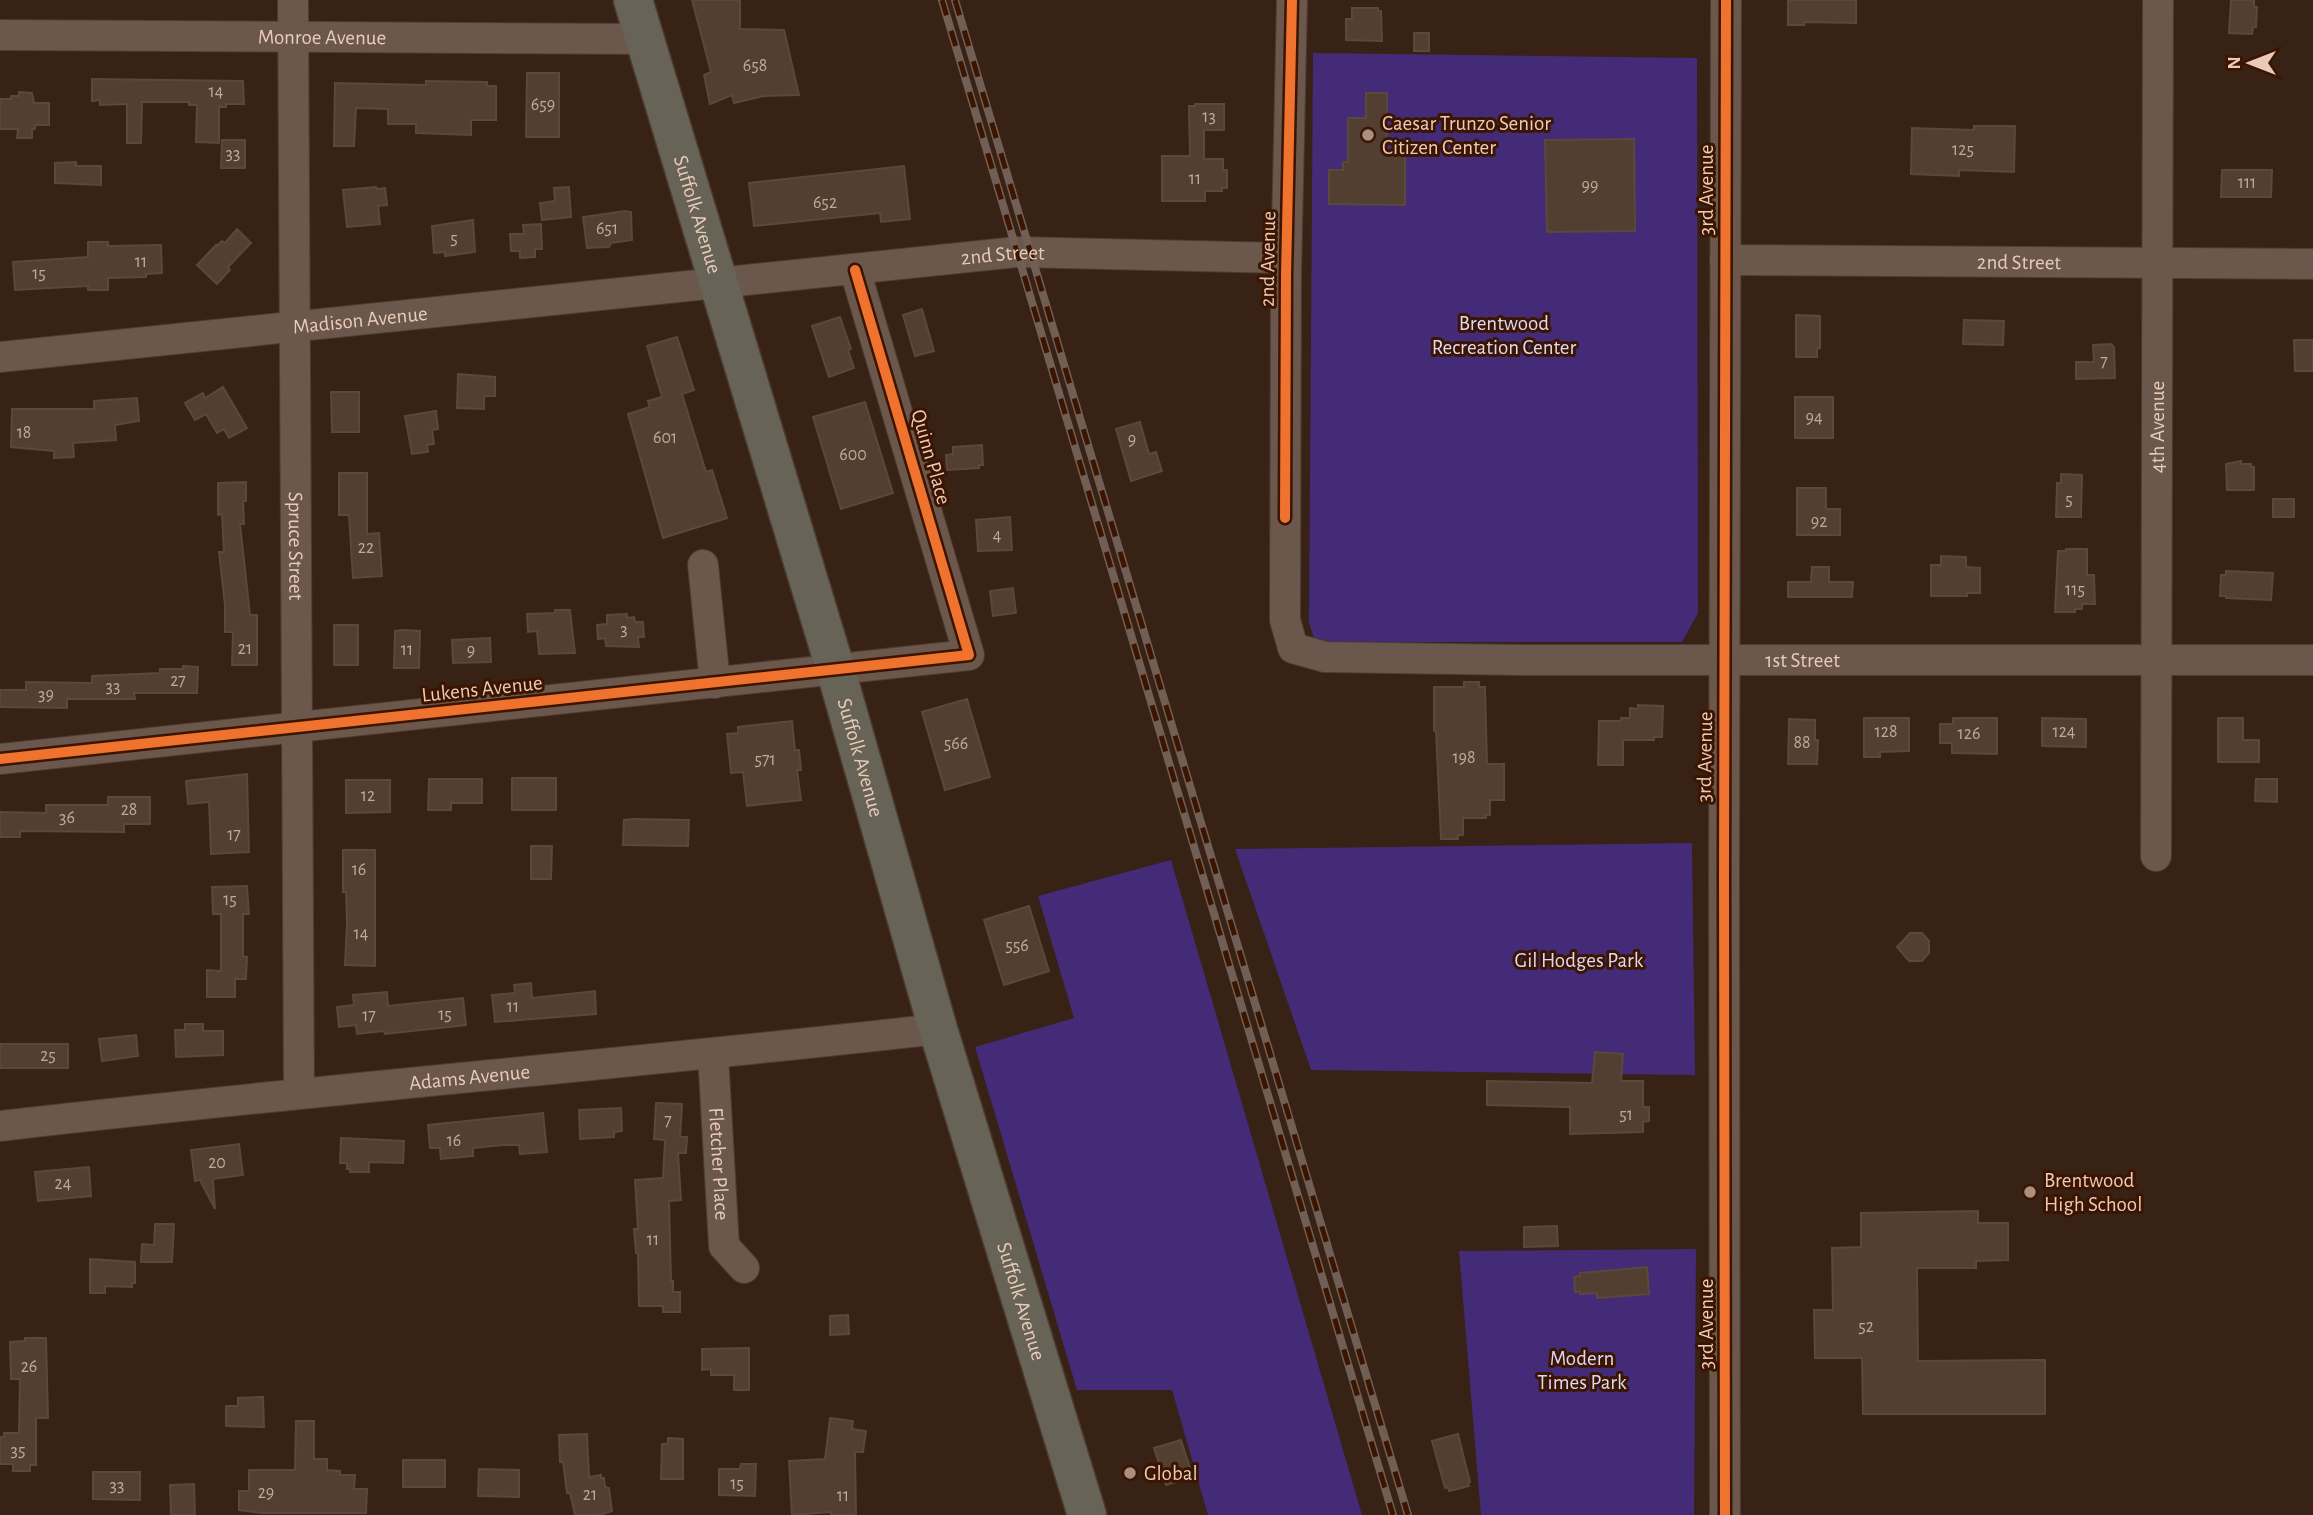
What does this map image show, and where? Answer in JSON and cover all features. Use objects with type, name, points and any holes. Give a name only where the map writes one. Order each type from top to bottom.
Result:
[{"type":"main road","name":"Suffolk Avenue","points":[[633,0],[836,671],[938,1029],[1087,1515]]},
{"type":"street","name":"Spruce Street","points":[[293,0],[299,1094]]},
{"type":"street","name":"2nd Avenue","points":[[1292,0],[1286,258],[1285,620],[1293,648]]},
{"type":"street","name":"3rd Avenue","points":[[1725,1515],[1726,0]]},
{"type":"street","name":"4th Avenue","points":[[2157,856],[2158,0]]},
{"type":"street","name":"Monroe Avenue","points":[[0,35],[644,39]]},
{"type":"street","name":"2nd Street","points":[[720,283],[1030,252],[1286,258]]},
{"type":"street","name":"2nd Street","points":[[1725,260],[2313,264]]},
{"type":"street","name":"Quinn Place","points":[[855,270],[969,655]]},
{"type":"street","name":"Madison Avenue","points":[[0,357],[720,283]]},
{"type":"street","points":[[704,565],[715,684]]},
{"type":"street","name":"1st Street","points":[[1293,648],[1325,657],[1521,660],[2313,660]]},
{"type":"street","name":"Lukens Avenue","points":[[0,759],[969,655]]},
{"type":"street","name":"Adams Avenue","points":[[0,1126],[938,1029]]},
{"type":"street","name":"Fletcher Place","points":[[713,1054],[724,1246],[744,1268]]},
{"type":"green space","name":"Brentwood Recreation Center","points":[[1313,53],[1697,58],[1698,613],[1682,642],[1327,642],[1314,638],[1309,623]]},
{"type":"green space","name":"Gil Hodges Park","points":[[1692,843],[1695,1075],[1311,1070],[1235,849]]},
{"type":"green space","points":[[1171,860],[1362,1515],[1208,1515],[1172,1390],[1077,1390],[975,1047],[1074,1018],[1038,896]]},
{"type":"green space","name":"Modern Times Park","points":[[1696,1249],[1694,1515],[1481,1515],[1459,1251]]},
{"type":"building","points":[[692,0],[740,0],[740,29],[784,30],[799,95],[764,96],[734,103],[732,95],[710,104],[704,75],[711,72]]},
{"type":"building","points":[[1788,0],[1856,0],[1856,23],[1804,22],[1804,25],[1788,25]]},
{"type":"building","points":[[2231,0],[2254,0],[2254,7],[2257,7],[2256,27],[2253,27],[2252,34],[2229,33]]},
{"type":"building","points":[[1352,8],[1378,8],[1378,11],[1381,11],[1382,41],[1346,40],[1346,19],[1352,19]]},
{"type":"building","points":[[1414,33],[1429,33],[1429,51],[1414,51]]},
{"type":"building","points":[[527,73],[559,73],[559,137],[526,137]]},
{"type":"building","points":[[92,79],[243,81],[244,104],[226,104],[226,107],[219,107],[219,143],[196,142],[197,105],[189,105],[189,102],[142,102],[141,143],[127,143],[127,104],[100,105],[100,100],[92,101]]},
{"type":"building","points":[[426,81],[487,82],[487,86],[496,86],[496,120],[471,120],[471,135],[416,133],[416,124],[388,124],[388,109],[356,108],[354,146],[334,146],[335,83],[426,85]]},
{"type":"building","points":[[19,92],[32,93],[34,103],[49,103],[49,125],[35,125],[32,138],[17,138],[18,129],[0,129],[0,99],[11,99],[11,96],[19,96]]},
{"type":"building","name":"Caesar Trunzo Senior Citizen Center","points":[[1366,93],[1387,93],[1387,152],[1405,153],[1405,205],[1329,204],[1329,170],[1343,170],[1343,162],[1348,162],[1348,118],[1366,118]]},
{"type":"building","points":[[1224,104],[1224,130],[1204,130],[1204,159],[1223,159],[1223,170],[1227,170],[1227,188],[1222,188],[1222,191],[1205,191],[1205,201],[1162,201],[1162,156],[1190,156],[1189,106]]},
{"type":"building","points":[[1974,126],[2015,126],[2014,172],[1959,170],[1959,176],[1911,174],[1912,128],[1974,130]]},
{"type":"building","points":[[1634,139],[1635,231],[1547,232],[1545,140]]},
{"type":"building","points":[[222,140],[245,140],[245,168],[221,168]]},
{"type":"building","points":[[76,162],[76,166],[101,166],[101,185],[55,183],[55,163]]},
{"type":"building","points":[[904,166],[910,219],[881,222],[880,213],[754,226],[749,183]]},
{"type":"building","points":[[2222,170],[2272,170],[2271,197],[2221,197]]},
{"type":"building","points":[[569,187],[571,217],[542,220],[540,203],[555,201],[554,188]]},
{"type":"building","points":[[385,188],[387,205],[378,206],[380,224],[347,227],[343,190]]},
{"type":"building","points":[[631,212],[632,240],[611,243],[609,247],[587,248],[583,217]]},
{"type":"building","points":[[473,220],[475,252],[445,256],[445,252],[434,253],[432,226]]},
{"type":"building","points":[[541,224],[542,249],[535,249],[535,257],[520,258],[520,251],[511,251],[510,234],[524,234],[523,225]]},
{"type":"building","points":[[237,229],[251,243],[228,267],[230,270],[217,284],[197,265],[216,245],[222,241],[225,243]]},
{"type":"building","points":[[88,242],[108,242],[108,246],[161,245],[162,273],[146,274],[146,277],[108,278],[108,290],[88,290],[88,286],[15,290],[13,262],[88,257]]},
{"type":"building","points":[[922,309],[934,351],[915,356],[903,315]]},
{"type":"building","points":[[1796,315],[1820,316],[1820,348],[1817,349],[1817,357],[1796,357]]},
{"type":"building","points":[[840,317],[851,349],[848,350],[854,368],[829,377],[812,326]]},
{"type":"building","points":[[1964,320],[2004,321],[2003,345],[1963,344]]},
{"type":"building","points":[[677,337],[694,390],[682,394],[706,472],[712,470],[727,518],[663,538],[628,414],[650,407],[648,401],[662,397],[647,346]]},
{"type":"building","points":[[2294,340],[2313,340],[2313,371],[2295,371]]},
{"type":"building","points":[[2111,344],[2114,347],[2115,378],[2076,379],[2076,362],[2094,362],[2093,345]]},
{"type":"building","points":[[458,374],[495,377],[495,396],[484,396],[484,409],[457,408]]},
{"type":"building","points":[[223,387],[247,428],[229,438],[224,429],[217,433],[206,414],[195,420],[185,403],[203,393],[205,398]]},
{"type":"building","points":[[331,392],[359,392],[359,432],[332,432]]},
{"type":"building","points":[[1795,397],[1833,397],[1833,438],[1795,438]]},
{"type":"building","points":[[137,398],[139,421],[115,425],[116,440],[73,443],[74,457],[54,458],[54,451],[11,447],[12,409],[94,409],[94,401]]},
{"type":"building","points":[[865,402],[893,493],[841,509],[813,417]]},
{"type":"building","points":[[436,411],[438,429],[432,430],[434,444],[427,445],[428,452],[412,454],[405,416]]},
{"type":"building","points":[[1140,422],[1149,454],[1156,452],[1162,471],[1131,481],[1116,429]]},
{"type":"building","points":[[982,445],[983,465],[979,465],[979,468],[947,470],[946,455],[953,454],[953,447]]},
{"type":"building","points":[[2241,461],[2241,464],[2251,464],[2251,467],[2254,467],[2254,490],[2227,490],[2226,464]]},
{"type":"building","points":[[339,473],[367,473],[367,534],[379,533],[382,576],[353,578],[349,515],[339,515]]},
{"type":"building","points":[[2061,474],[2082,475],[2081,517],[2056,517],[2057,483],[2061,483]]},
{"type":"building","points":[[246,482],[244,524],[240,524],[250,615],[257,615],[257,665],[232,665],[233,632],[225,632],[219,552],[224,552],[222,514],[218,515],[218,483]]},
{"type":"building","points":[[1797,488],[1826,488],[1826,509],[1840,509],[1840,535],[1797,535]]},
{"type":"building","points":[[2273,499],[2294,499],[2294,517],[2273,517]]},
{"type":"building","points":[[1010,517],[1012,550],[978,551],[976,520]]},
{"type":"building","points":[[2087,549],[2087,575],[2094,575],[2095,604],[2082,604],[2082,609],[2075,609],[2075,612],[2055,612],[2058,551]]},
{"type":"building","points":[[1941,556],[1966,557],[1966,567],[1980,568],[1980,593],[1967,593],[1967,596],[1931,596],[1931,565],[1941,565]]},
{"type":"building","points":[[1812,567],[1829,567],[1829,582],[1853,582],[1852,597],[1788,597],[1788,582],[1811,582]]},
{"type":"building","points":[[2226,571],[2273,573],[2271,600],[2220,596],[2221,575],[2226,575]]},
{"type":"building","points":[[1013,588],[1016,613],[993,616],[990,591]]},
{"type":"building","points":[[555,610],[570,610],[575,653],[539,654],[537,631],[528,632],[527,614],[555,613]]},
{"type":"building","points":[[627,614],[627,618],[634,617],[635,622],[643,622],[644,637],[638,637],[639,647],[606,646],[605,638],[598,639],[597,625],[607,624],[607,615]]},
{"type":"building","points":[[334,625],[358,625],[358,665],[334,665]]},
{"type":"building","points":[[395,631],[420,631],[419,668],[394,668]]},
{"type":"building","points":[[490,638],[491,662],[453,663],[452,640]]},
{"type":"building","points":[[183,666],[198,667],[197,693],[134,693],[135,699],[67,699],[67,708],[0,707],[0,690],[26,690],[26,682],[92,683],[92,676],[160,673],[160,669],[183,669]]},
{"type":"building","points":[[1464,682],[1479,682],[1479,687],[1485,687],[1487,764],[1504,764],[1504,800],[1490,800],[1490,815],[1486,815],[1486,818],[1463,818],[1463,835],[1458,835],[1458,839],[1441,839],[1434,687],[1464,687]]},
{"type":"building","points":[[967,699],[990,777],[945,790],[922,712]]},
{"type":"building","points":[[1638,705],[1663,706],[1662,737],[1654,737],[1654,740],[1623,740],[1623,765],[1598,765],[1599,721],[1621,721],[1621,718],[1630,718],[1630,708],[1638,709]]},
{"type":"building","points":[[1864,718],[1909,718],[1909,751],[1880,752],[1880,757],[1864,757]]},
{"type":"building","points":[[1953,718],[1997,718],[1997,754],[1952,753],[1952,743],[1940,743],[1940,724],[1953,724]]},
{"type":"building","points":[[2042,718],[2086,719],[2086,747],[2042,746]]},
{"type":"building","points":[[2218,718],[2243,718],[2243,740],[2259,740],[2259,762],[2218,762]]},
{"type":"building","points":[[1789,719],[1815,720],[1817,764],[1788,764]]},
{"type":"building","points":[[792,721],[795,750],[799,750],[801,770],[797,770],[801,800],[747,806],[743,772],[731,773],[727,734],[738,733],[738,727]]},
{"type":"building","points":[[247,774],[249,852],[211,854],[209,802],[188,804],[186,781]]},
{"type":"building","points":[[512,778],[556,778],[556,810],[512,810]]},
{"type":"building","points":[[429,779],[482,779],[482,803],[451,803],[451,810],[428,810]]},
{"type":"building","points":[[2256,779],[2277,779],[2277,802],[2255,801]]},
{"type":"building","points":[[346,780],[390,780],[390,812],[346,813]]},
{"type":"building","points":[[108,797],[150,797],[150,824],[124,824],[124,832],[20,831],[20,837],[0,837],[0,812],[46,813],[46,805],[108,805]]},
{"type":"building","points":[[624,820],[689,820],[688,846],[623,845]]},
{"type":"building","points":[[531,846],[552,846],[551,879],[531,879]]},
{"type":"building","points":[[343,850],[375,850],[375,966],[345,965],[347,923],[346,892],[343,892]]},
{"type":"building","points":[[247,886],[249,914],[243,914],[246,979],[235,979],[235,997],[207,997],[207,970],[221,971],[221,914],[213,914],[212,887]]},
{"type":"building","points":[[1029,906],[1049,971],[1004,985],[984,920]]},
{"type":"building","points":[[1910,933],[1922,933],[1929,941],[1929,953],[1922,961],[1909,961],[1897,947]]},
{"type":"building","points":[[531,983],[532,998],[595,991],[596,1014],[495,1022],[492,995],[515,993],[514,985]]},
{"type":"building","points":[[387,992],[388,1006],[463,998],[466,1025],[385,1034],[384,1031],[357,1034],[356,1025],[339,1027],[337,1007],[354,1005],[353,995]]},
{"type":"building","points":[[185,1024],[203,1024],[203,1031],[223,1031],[223,1055],[176,1057],[175,1030],[185,1030]]},
{"type":"building","points":[[136,1035],[138,1056],[102,1061],[99,1039]]},
{"type":"building","points":[[0,1044],[68,1044],[68,1068],[0,1068]]},
{"type":"building","points":[[1595,1052],[1623,1054],[1621,1081],[1643,1081],[1643,1107],[1649,1107],[1649,1121],[1643,1122],[1643,1132],[1570,1134],[1570,1107],[1487,1105],[1487,1081],[1592,1083]]},
{"type":"building","points":[[656,1103],[682,1104],[680,1137],[687,1137],[686,1153],[678,1153],[681,1200],[669,1201],[671,1281],[673,1292],[680,1292],[680,1312],[663,1312],[663,1306],[639,1306],[638,1253],[634,1229],[638,1229],[635,1180],[663,1178],[665,1140],[654,1139]]},
{"type":"building","points":[[621,1108],[622,1131],[614,1132],[614,1137],[580,1139],[579,1110]]},
{"type":"building","points":[[543,1113],[547,1152],[520,1154],[519,1145],[503,1145],[473,1148],[473,1156],[441,1159],[440,1148],[430,1148],[428,1125]]},
{"type":"building","points":[[341,1138],[404,1141],[403,1163],[369,1162],[369,1172],[350,1172],[347,1163],[340,1163]]},
{"type":"building","points":[[239,1144],[243,1175],[213,1179],[215,1209],[200,1180],[195,1181],[191,1150]]},
{"type":"building","points":[[89,1167],[91,1196],[38,1201],[35,1172]]},
{"type":"building","points":[[1978,1211],[1978,1223],[2008,1223],[2008,1260],[1976,1261],[1976,1268],[1917,1268],[1918,1361],[2045,1360],[2045,1414],[1863,1414],[1862,1358],[1815,1358],[1814,1310],[1833,1310],[1832,1248],[1861,1247],[1861,1213]]},
{"type":"building","points":[[155,1224],[174,1224],[172,1262],[141,1262],[142,1244],[154,1245]]},
{"type":"building","points":[[1557,1226],[1558,1246],[1524,1247],[1524,1227]]},
{"type":"building","points":[[90,1259],[135,1262],[135,1283],[132,1283],[132,1287],[105,1286],[105,1293],[90,1293]]},
{"type":"building","points":[[1647,1267],[1649,1294],[1597,1298],[1597,1293],[1575,1292],[1574,1277],[1580,1276],[1580,1273]]},
{"type":"building","points":[[848,1315],[849,1334],[830,1335],[830,1316]]},
{"type":"building","points":[[25,1338],[46,1338],[48,1418],[36,1418],[36,1465],[30,1465],[30,1471],[13,1471],[13,1464],[0,1464],[0,1437],[4,1437],[4,1433],[19,1433],[20,1379],[11,1379],[10,1342],[25,1341]]},
{"type":"building","points":[[749,1348],[749,1390],[734,1390],[734,1375],[711,1375],[711,1369],[702,1370],[702,1349]]},
{"type":"building","points":[[263,1397],[264,1427],[226,1426],[226,1406],[238,1406],[238,1398]]},
{"type":"building","points":[[830,1418],[853,1421],[852,1429],[866,1431],[863,1452],[855,1452],[856,1515],[831,1515],[831,1512],[792,1515],[789,1461],[825,1459]]},
{"type":"building","points":[[296,1421],[314,1421],[314,1459],[327,1459],[327,1470],[340,1471],[340,1475],[355,1475],[354,1489],[367,1489],[366,1513],[262,1513],[239,1510],[239,1491],[249,1491],[249,1470],[295,1470]]},
{"type":"building","points":[[587,1434],[589,1477],[601,1475],[601,1478],[604,1478],[605,1487],[609,1488],[612,1511],[599,1515],[575,1515],[570,1493],[567,1493],[563,1462],[560,1462],[559,1435]]},
{"type":"building","points":[[1458,1434],[1470,1482],[1469,1486],[1449,1491],[1448,1487],[1445,1488],[1432,1441]]},
{"type":"building","points":[[668,1438],[683,1439],[683,1479],[661,1479],[662,1444],[668,1444]]},
{"type":"building","points":[[1181,1440],[1193,1477],[1166,1485],[1154,1448]]},
{"type":"building","points":[[403,1460],[445,1460],[445,1487],[403,1487]]},
{"type":"building","points":[[741,1464],[756,1464],[755,1496],[719,1495],[719,1469],[740,1469]]},
{"type":"building","points":[[479,1469],[519,1470],[519,1497],[478,1496]]},
{"type":"building","points":[[93,1472],[140,1472],[140,1500],[93,1499]]},
{"type":"building","points":[[194,1484],[195,1515],[171,1515],[170,1485]]},
{"type":"railway","points":[[942,0],[1393,1515]]},
{"type":"railway","points":[[955,0],[1408,1515]]},
{"type":"cycle path","points":[[1285,518],[1286,275],[1292,0]]},
{"type":"cycle path","points":[[1725,1515],[1726,0]]},
{"type":"cycle path","points":[[0,759],[969,655],[855,270]]},
{"type":"place","name":"Caesar Trunzo Senior Citizen Center","points":[[1368,135]]},
{"type":"place","name":"Brentwood High School","points":[[2030,1192]]},
{"type":"place","name":"Global","points":[[1130,1473]]}]
